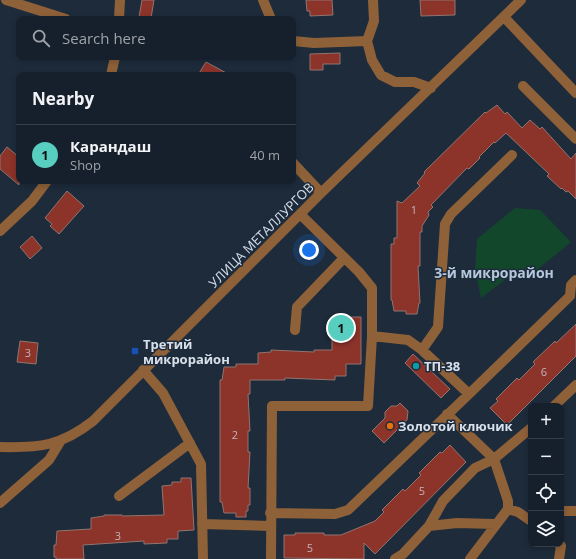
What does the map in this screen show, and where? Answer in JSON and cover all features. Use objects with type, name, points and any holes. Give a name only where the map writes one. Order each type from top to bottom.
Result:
[{"type":"street","points":[[6,0],[57,16]]},
{"type":"street","points":[[119,16],[120,0]]},
{"type":"street","points":[[263,0],[269,16]]},
{"type":"street","points":[[373,0],[374,21],[367,42],[372,60],[381,75],[395,82],[414,82],[431,88]]},
{"type":"street","name":"УЛИЦА МЕТАЛЛУРГОВ","points":[[0,447],[29,448],[60,442],[80,431],[93,421],[321,193],[521,0]]},
{"type":"street","points":[[504,17],[576,93]]},
{"type":"street","points":[[296,41],[314,44],[367,42]]},
{"type":"street","points":[[112,72],[114,60]]},
{"type":"street","points":[[523,86],[576,139]]},
{"type":"street","points":[[422,350],[438,327],[443,231],[447,219],[512,155]]},
{"type":"street","points":[[296,166],[321,193]]},
{"type":"street","points":[[0,231],[32,201],[45,184]]},
{"type":"street","points":[[271,559],[270,512],[272,406],[368,406],[372,336],[372,288],[300,214]]},
{"type":"street","points":[[295,330],[297,307],[344,258]]},
{"type":"street","points":[[270,512],[335,514],[348,510],[570,296],[571,285],[576,280]]},
{"type":"street","points":[[372,336],[408,340],[422,350],[469,394]]},
{"type":"street","points":[[143,370],[163,393],[201,464],[203,559]]},
{"type":"street","points":[[557,403],[576,385]]},
{"type":"street","points":[[447,414],[494,459],[508,502],[513,510],[528,519]]},
{"type":"street","points":[[395,559],[403,554],[429,526],[442,502],[475,468],[494,459],[528,431]]},
{"type":"street","points":[[0,502],[49,460],[60,442]]},
{"type":"street","points":[[119,496],[190,443]]},
{"type":"street","points":[[470,559],[495,524],[513,510],[528,512]]},
{"type":"street","points":[[564,511],[576,511]]},
{"type":"street","points":[[429,526],[457,523],[495,524]]},
{"type":"street","points":[[202,524],[270,526]]},
{"type":"street","points":[[559,559],[561,547]]},
{"type":"green space","points":[[515,208],[540,210],[571,242],[532,274],[518,270],[481,298],[475,269],[477,239]]},
{"type":"building","points":[[142,0],[154,0],[151,16],[139,16]]},
{"type":"building","points":[[306,0],[332,0],[333,15],[310,16],[310,11],[307,11]]},
{"type":"building","points":[[420,0],[455,0],[455,15],[421,16]]},
{"type":"building","points":[[340,53],[340,64],[323,64],[323,70],[310,70],[310,54]]},
{"type":"building","points":[[206,62],[224,72],[200,72]]},
{"type":"building","points":[[497,105],[505,114],[507,112],[522,128],[530,120],[540,129],[542,127],[571,159],[576,153],[576,199],[568,191],[566,192],[562,188],[561,189],[547,176],[549,174],[506,133],[495,143],[494,142],[469,169],[467,168],[431,205],[433,207],[428,212],[429,215],[422,226],[422,232],[420,232],[420,266],[418,266],[420,303],[417,314],[406,314],[406,311],[394,311],[391,300],[391,244],[394,244],[394,238],[397,238],[397,201],[402,203],[420,186],[417,183],[425,173],[424,172],[485,112],[486,113]]},
{"type":"building","points":[[7,147],[16,154],[16,182],[0,169],[0,156]]},
{"type":"building","points":[[67,191],[84,206],[59,234],[50,226],[52,224],[45,218]]},
{"type":"building","points":[[32,236],[42,248],[30,259],[20,247]]},
{"type":"building","points":[[342,317],[361,317],[361,364],[346,364],[346,376],[335,376],[335,380],[285,378],[285,380],[250,380],[250,394],[248,394],[250,431],[248,431],[248,452],[250,452],[248,488],[250,488],[250,505],[248,505],[248,511],[246,511],[246,517],[236,517],[236,513],[224,513],[222,502],[220,502],[220,380],[222,380],[224,367],[236,367],[236,364],[258,364],[258,353],[271,352],[271,350],[314,352],[314,350],[332,350],[332,320],[342,320]]},
{"type":"building","points":[[576,324],[576,356],[507,425],[490,408],[498,401],[496,399],[517,378],[519,380],[535,364],[533,362],[555,341],[556,343]]},
{"type":"building","points":[[20,341],[38,343],[36,364],[17,362]]},
{"type":"building","points":[[413,354],[450,389],[441,398],[405,363]]},
{"type":"building","name":"Золотой ключик","points":[[400,403],[408,411],[407,420],[384,443],[372,431],[385,418],[385,412],[391,406],[397,406]]},
{"type":"building","points":[[450,445],[466,462],[375,554],[364,543],[364,559],[284,558],[284,535],[295,535],[295,533],[324,533],[324,535],[341,535],[375,521],[384,512],[382,510],[403,489],[405,491],[421,475],[419,473],[440,452],[442,453]]},
{"type":"building","points":[[181,478],[191,478],[194,530],[178,531],[178,539],[167,539],[167,543],[144,544],[144,541],[83,545],[84,559],[56,559],[56,557],[54,557],[54,545],[56,545],[57,531],[91,529],[91,518],[104,515],[164,515],[162,486],[172,485],[172,482],[181,482]]},
{"type":"place","name":"Карандаш","points":[[341,328]]},
{"type":"place","name":"Третий микрорайон","points":[[135,351]]},
{"type":"place","name":"ТП-38","points":[[416,366]]},
{"type":"place","name":"Золотой ключик","points":[[390,426]]},
{"type":"district","name":"3-й микрорайон","points":[[494,272]]}]
